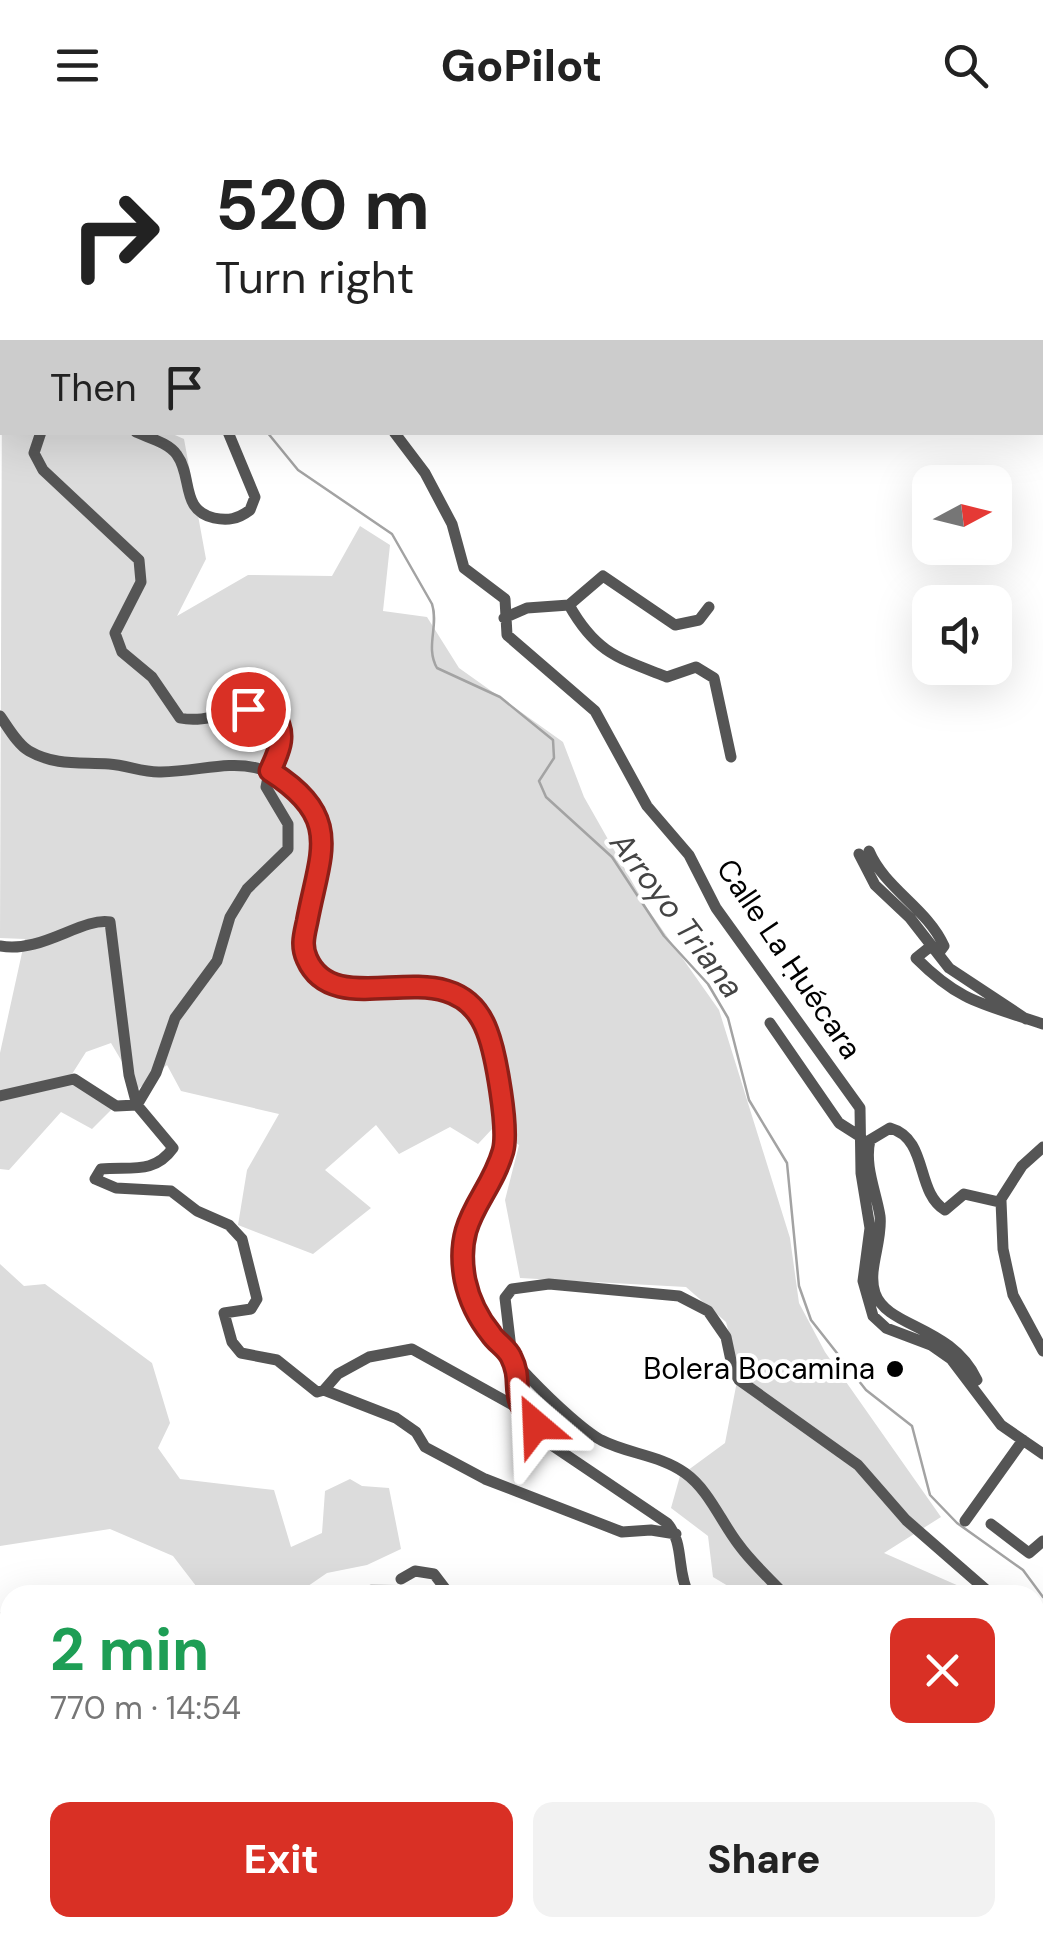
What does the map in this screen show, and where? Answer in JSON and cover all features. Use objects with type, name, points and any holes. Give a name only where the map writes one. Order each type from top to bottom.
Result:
[{"type":"street","points":[[40,435],[34,453],[43,470],[139,560],[141,582],[115,633],[116,644],[152,677],[180,718],[197,722],[248,709],[273,714],[282,735],[266,787],[288,824],[288,850],[248,890],[230,917],[217,961],[175,1018],[156,1074],[137,1105]]},
{"type":"street","points":[[143,435],[172,448],[184,470],[190,503],[204,516],[225,520],[250,510],[255,496],[229,435]]},
{"type":"street","name":"Calle La Ḥuécara","points":[[396,435],[425,473],[452,524],[464,568],[504,599],[504,629],[513,643],[595,711],[655,818],[689,855],[716,908],[855,1100],[863,1115],[861,1173],[870,1228],[863,1281],[866,1300],[886,1328],[931,1345],[951,1359],[1001,1424],[1043,1454]]},
{"type":"street","points":[[504,618],[527,608],[569,605],[603,576],[674,626],[699,620],[710,607]]},
{"type":"street","points":[[569,605],[583,630],[604,652],[667,677],[696,667],[714,678],[731,758]]},
{"type":"street","points":[[0,716],[25,749],[58,764],[113,764],[160,772],[240,763],[270,771],[285,781],[322,828],[324,850],[302,948],[310,965],[325,982],[344,988],[431,986],[456,995],[478,1014],[488,1034],[503,1150],[468,1221],[464,1277],[474,1307],[511,1357],[596,1437],[668,1462],[688,1474],[707,1495],[742,1550],[775,1585]]},
{"type":"street","points":[[864,852],[875,885],[949,968],[1026,1018]]},
{"type":"street","points":[[0,946],[20,948],[70,934],[99,920],[110,922],[129,1074],[137,1105],[173,1148],[155,1164],[132,1170],[101,1170],[94,1178],[116,1188],[171,1191],[235,1230],[246,1251],[257,1299],[251,1309],[225,1309],[232,1342],[241,1353],[277,1360],[317,1392],[324,1390],[338,1374],[369,1357],[412,1349],[518,1408],[546,1442],[676,1534],[684,1585]]},
{"type":"street","points":[[935,950],[916,958],[952,992],[974,1004],[1043,1024]]},
{"type":"street","name":"Calle La Ḥuécara","points":[[770,1022],[839,1123],[861,1137]]},
{"type":"street","points":[[0,1096],[74,1080],[116,1106],[137,1105]]},
{"type":"street","points":[[978,1394],[978,1382],[962,1356],[940,1336],[886,1310],[875,1292],[881,1230],[868,1160],[870,1140],[890,1128],[906,1137],[915,1148],[932,1198],[945,1210],[964,1194],[992,1203],[1002,1201]]},
{"type":"street","points":[[1043,1146],[1022,1166],[1002,1201],[1003,1248],[1013,1294],[1043,1351]]},
{"type":"street","points":[[518,1408],[511,1357],[511,1316],[505,1298],[512,1288],[549,1284],[679,1296],[719,1323],[740,1380],[858,1465],[906,1520],[981,1585]]},
{"type":"street","points":[[324,1390],[396,1418],[416,1432],[425,1447],[498,1484],[622,1532],[651,1530],[676,1534]]},
{"type":"street","points":[[965,1522],[1023,1440]]},
{"type":"street","points":[[991,1524],[1029,1554],[1043,1541]]},
{"type":"street","points":[[402,1579],[415,1571],[434,1574],[442,1585]]},
{"type":"shaded area","points":[[2,435],[175,435],[184,439],[206,559],[177,616],[248,575],[332,576],[360,526],[390,545],[383,611],[427,617],[459,668],[563,742],[584,797],[647,908],[719,1010],[790,1238],[799,1303],[825,1352],[941,1517],[884,1553],[957,1585],[726,1585],[713,1577],[708,1536],[671,1508],[680,1476],[725,1443],[739,1371],[726,1322],[686,1287],[520,1278],[505,1200],[519,1145],[493,1128],[478,1144],[450,1127],[399,1154],[376,1125],[325,1170],[371,1208],[313,1254],[238,1225],[247,1170],[279,1114],[181,1091],[167,1065],[138,1089],[111,1043],[86,1052],[72,1074],[113,1108],[92,1129],[61,1112],[9,1170],[0,1169],[0,1053],[25,939],[0,938]]},
{"type":"shaded area","points":[[0,1264],[24,1286],[45,1284],[152,1363],[170,1423],[158,1448],[180,1479],[274,1490],[291,1547],[322,1533],[325,1491],[350,1479],[362,1486],[389,1488],[401,1549],[367,1565],[327,1573],[310,1585],[195,1585],[173,1556],[110,1529],[0,1546]]},
{"type":"waterway","name":"Arroyo Triana","points":[[269,435],[298,470],[392,534],[432,604],[432,652],[437,668],[500,697],[553,740],[554,758],[539,781],[546,797],[612,857],[664,936],[708,984],[728,1018],[749,1100],[787,1163],[799,1286],[811,1320],[866,1390],[912,1426],[930,1495],[957,1523],[1023,1570],[1034,1585]]},
{"type":"place","name":"Bolera Bocamina","points":[[895,1369]]},
{"type":"route","points":[[248,709],[264,710],[279,722],[280,747],[270,771],[306,804],[322,828],[324,850],[302,948],[310,965],[325,982],[344,988],[431,986],[456,995],[478,1014],[488,1034],[504,1132],[503,1150],[468,1221],[464,1277],[474,1307],[511,1357],[518,1408],[536,1425]]}]
